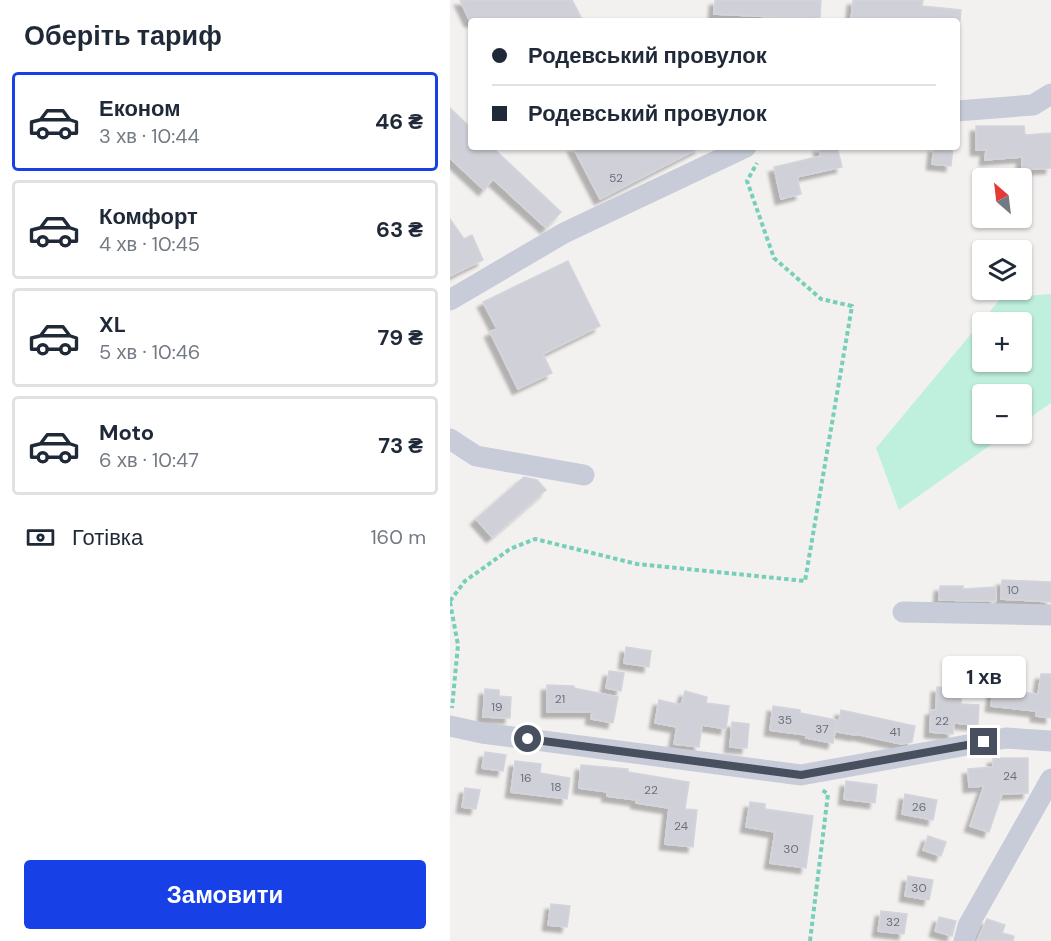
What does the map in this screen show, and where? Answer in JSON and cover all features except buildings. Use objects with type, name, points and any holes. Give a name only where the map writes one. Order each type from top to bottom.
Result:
[{"type":"street","points":[[960,111],[1033,105],[1051,94]]},
{"type":"street","points":[[450,300],[564,233],[754,151]]},
{"type":"street","points":[[450,439],[477,456],[584,475]]},
{"type":"street","points":[[903,612],[1051,615]]},
{"type":"street","points":[[451,720],[482,733],[801,775],[1006,738],[1051,741]]},
{"type":"street","points":[[964,941],[968,926],[1051,779]]},
{"type":"path","points":[[451,720],[458,645],[450,601],[465,581],[510,549],[535,539],[637,564],[805,581],[852,306],[821,299],[774,258],[747,181],[754,151]]},
{"type":"path","points":[[801,775],[828,794],[810,941]]},
{"type":"green space","points":[[1051,294],[1051,403],[1032,416],[1032,384],[972,384],[972,444],[992,444],[899,510],[876,448],[972,333],[972,372],[1032,372],[1032,312],[989,312],[999,300],[1032,300],[1032,296]]},
{"type":"route","points":[[528,739],[801,775],[984,742]]}]
